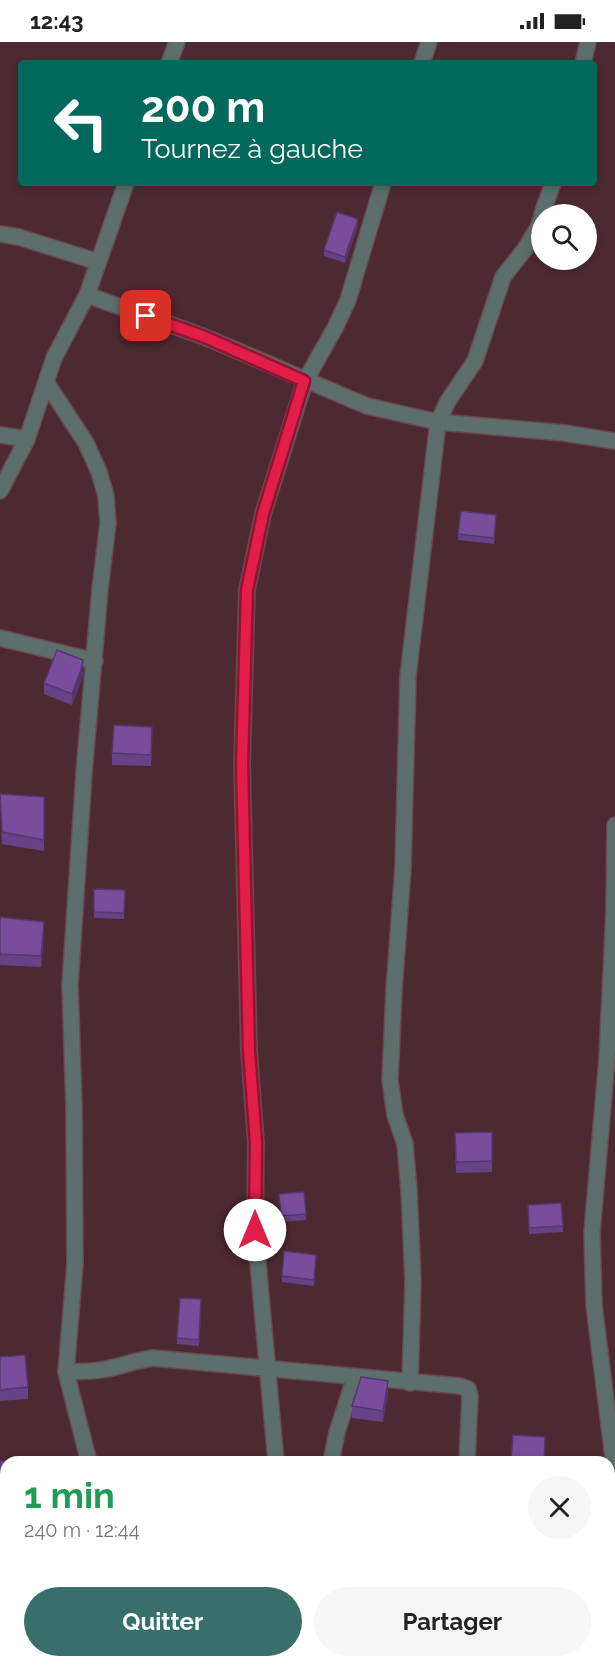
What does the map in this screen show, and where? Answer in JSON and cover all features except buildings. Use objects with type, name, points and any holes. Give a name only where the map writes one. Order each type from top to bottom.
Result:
[{"type":"street","points":[[170,60],[177,42]]},
{"type":"street","points":[[423,60],[429,42]]},
{"type":"street","points":[[584,60],[588,42]]},
{"type":"street","points":[[0,491],[27,439],[54,358],[87,295],[125,186]]},
{"type":"street","points":[[275,1456],[255,1230],[256,1143],[249,1051],[242,764],[247,590],[263,514],[304,381],[335,328],[348,300],[382,186]]},
{"type":"street","points":[[546,204],[552,186]]},
{"type":"street","points":[[0,234],[19,237],[98,262]]},
{"type":"street","points":[[410,1383],[414,1281],[409,1190],[405,1144],[395,1115],[390,1080],[403,868],[408,676],[438,422],[448,401],[476,361],[503,277],[531,239]]},
{"type":"street","points":[[87,295],[205,337],[367,406],[438,422],[564,433],[615,441]]},
{"type":"street","points":[[46,382],[86,443],[99,472],[106,496],[108,523],[83,784],[70,985],[75,1264],[66,1372],[87,1456]]},
{"type":"street","points":[[0,435],[27,439]]},
{"type":"street","points":[[0,638],[95,661]]},
{"type":"street","points":[[614,1456],[610,1384],[594,1305],[592,1232],[607,1059],[614,911],[615,825]]},
{"type":"street","points":[[66,1372],[99,1371],[153,1358],[460,1386],[468,1389],[470,1407],[467,1456]]},
{"type":"street","points":[[332,1456],[337,1432],[355,1377]]},
{"type":"route","points":[[146,316],[205,337],[304,381],[263,514],[248,576],[247,590],[242,764],[249,1051],[256,1143],[255,1230]]}]
